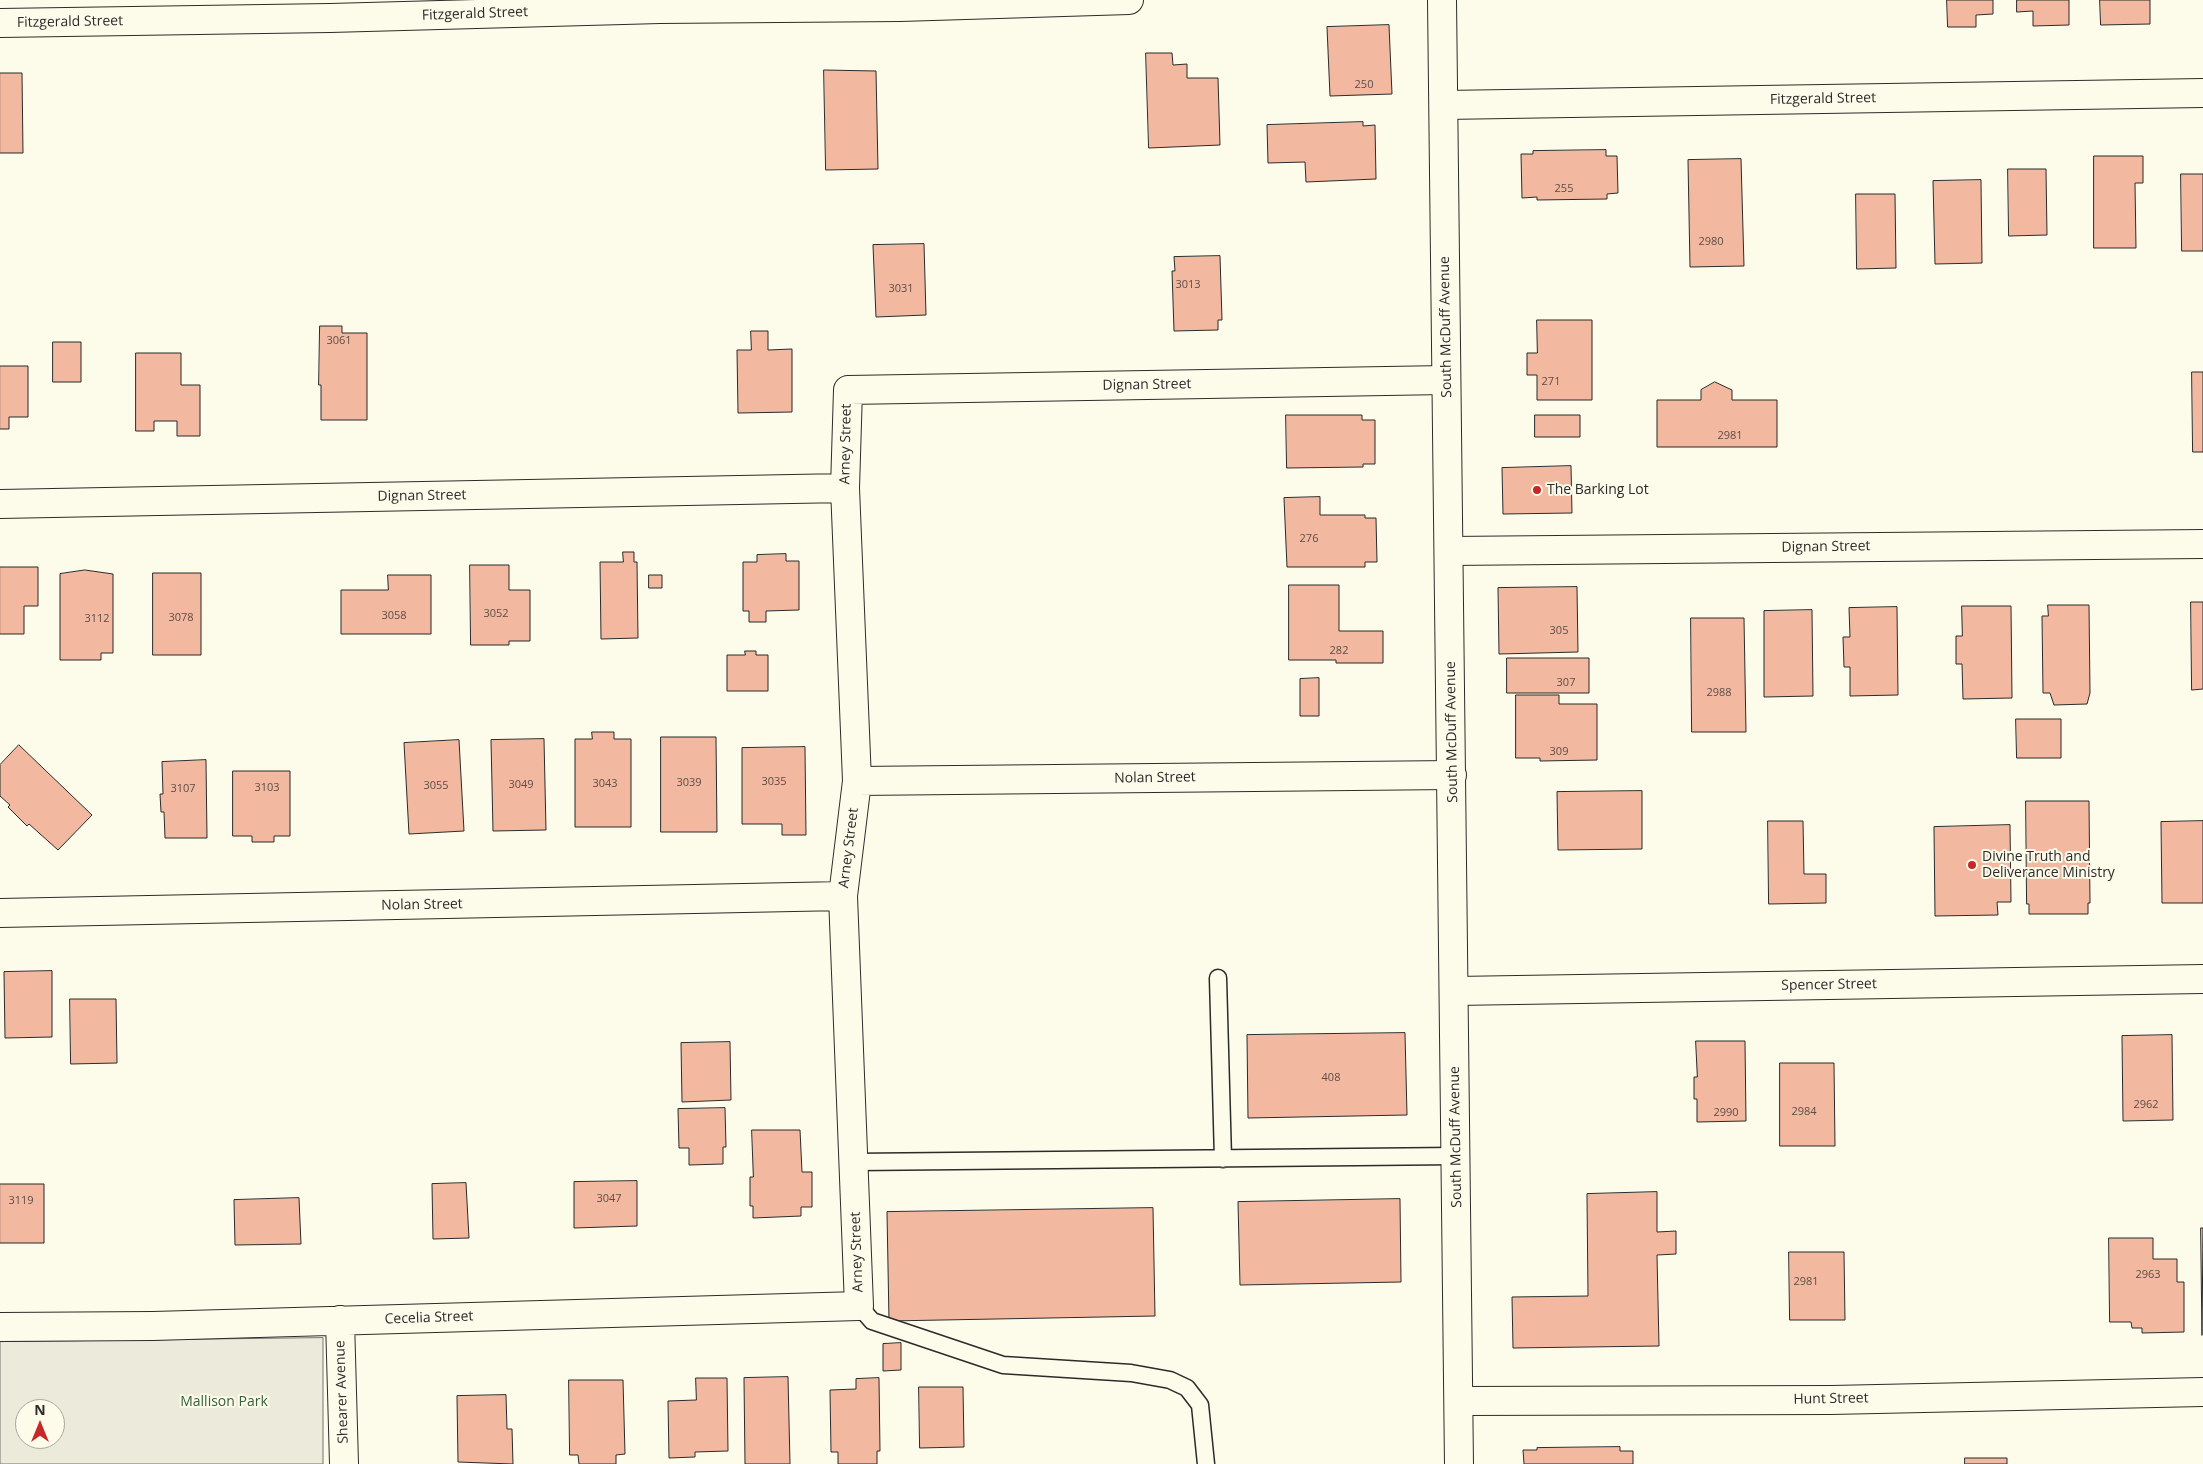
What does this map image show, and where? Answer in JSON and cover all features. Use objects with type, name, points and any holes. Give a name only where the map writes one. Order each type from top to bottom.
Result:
[{"type":"street","name":"Fitzgerald Street","points":[[0,23],[330,9],[900,7],[1130,0]]},
{"type":"street","name":"South McDuff Avenue","points":[[1442,0],[1460,1402],[1459,1464]]},
{"type":"street","name":"Fitzgerald Street","points":[[1444,106],[2203,93]]},
{"type":"street","name":"Dignan Street","points":[[848,390],[1446,380]]},
{"type":"street","name":"Arney Street","points":[[848,390],[845,488],[857,781],[843,896],[855,1162],[859,1306]]},
{"type":"street","name":"Dignan Street","points":[[0,504],[845,488]]},
{"type":"street","name":"Dignan Street","points":[[1448,550],[2203,544]]},
{"type":"street","name":"Nolan Street","points":[[857,781],[1452,775]]},
{"type":"street","name":"Nolan Street","points":[[0,914],[843,896]]},
{"type":"street","name":"Spencer Street","points":[[1455,991],[2203,979]]},
{"type":"street","name":"Cecelia Street","points":[[0,1327],[153,1326],[859,1306]]},
{"type":"street","name":"Shearer Avenue","points":[[340,1320],[344,1464]]},
{"type":"street","name":"Hunt Street","points":[[1460,1402],[1831,1400],[2203,1392]]},
{"type":"lane","points":[[1218,978],[1223,1159]]},
{"type":"lane","points":[[855,1162],[1456,1156]]},
{"type":"lane","points":[[859,1306],[872,1321],[1003,1365],[1131,1373],[1170,1380],[1187,1388],[1200,1405],[1206,1464]]},
{"type":"green space","name":"Mallison Park","points":[[323,1338],[323,1464],[0,1464],[0,1342]]},
{"type":"building","points":[[1947,0],[1993,0],[1993,14],[1976,15],[1976,27],[1948,27]]},
{"type":"building","points":[[2017,0],[2069,0],[2069,25],[2033,26],[2033,11],[2017,12]]},
{"type":"building","points":[[2100,0],[2150,0],[2150,24],[2101,25]]},
{"type":"building","points":[[1389,25],[1392,94],[1330,96],[1327,27]]},
{"type":"building","points":[[1146,53],[1172,53],[1173,65],[1187,64],[1187,78],[1218,78],[1220,145],[1149,148]]},
{"type":"building","points":[[824,70],[876,71],[878,169],[826,170]]},
{"type":"building","points":[[0,73],[22,73],[23,153],[0,153]]},
{"type":"building","points":[[1363,122],[1363,126],[1375,125],[1376,179],[1306,182],[1305,162],[1268,163],[1267,125]]},
{"type":"building","points":[[1606,150],[1606,156],[1617,156],[1618,193],[1607,194],[1607,199],[1537,200],[1537,197],[1522,198],[1521,154],[1533,154],[1533,151]]},
{"type":"building","points":[[2094,156],[2143,156],[2143,183],[2135,183],[2136,248],[2094,248]]},
{"type":"building","points":[[1741,159],[1744,266],[1690,267],[1688,160]]},
{"type":"building","points":[[2008,169],[2046,169],[2047,235],[2009,236]]},
{"type":"building","points":[[2181,174],[2203,174],[2203,251],[2182,251]]},
{"type":"building","points":[[1981,180],[1982,263],[1935,264],[1933,181]]},
{"type":"building","points":[[1856,194],[1895,194],[1896,268],[1857,269]]},
{"type":"building","points":[[924,244],[926,315],[876,317],[873,245]]},
{"type":"building","points":[[1220,256],[1222,320],[1218,320],[1218,330],[1174,331],[1172,271],[1175,271],[1174,257]]},
{"type":"building","points":[[1537,320],[1592,320],[1592,400],[1537,400],[1537,375],[1527,375],[1527,353],[1537,353]]},
{"type":"building","points":[[320,326],[342,326],[342,333],[367,333],[367,420],[321,420],[321,385],[319,385]]},
{"type":"building","points":[[751,331],[768,331],[768,350],[792,349],[792,412],[738,413],[737,350],[751,350]]},
{"type":"building","points":[[53,342],[81,342],[81,382],[53,382]]},
{"type":"building","points":[[136,353],[181,353],[181,385],[200,385],[200,436],[177,436],[177,421],[154,421],[154,431],[136,431]]},
{"type":"building","points":[[0,366],[28,366],[28,417],[9,417],[9,429],[0,429]]},
{"type":"building","points":[[2192,372],[2203,372],[2203,452],[2193,452]]},
{"type":"building","points":[[1715,382],[1732,390],[1732,400],[1777,400],[1777,447],[1657,447],[1657,400],[1701,400],[1701,390]]},
{"type":"building","points":[[1286,415],[1362,415],[1362,420],[1375,420],[1375,464],[1363,464],[1363,467],[1287,468]]},
{"type":"building","points":[[1535,415],[1580,415],[1580,437],[1535,437]]},
{"type":"building","name":"The Barking Lot","points":[[1571,466],[1572,513],[1503,514],[1502,468]]},
{"type":"building","points":[[1320,497],[1320,515],[1365,515],[1365,518],[1376,518],[1377,562],[1365,562],[1365,567],[1287,567],[1284,498]]},
{"type":"building","points":[[623,552],[634,552],[634,562],[637,562],[638,638],[601,639],[600,562],[623,562]]},
{"type":"building","points":[[786,554],[786,561],[799,561],[799,610],[766,611],[766,622],[749,622],[749,611],[743,611],[743,562],[757,562],[757,555]]},
{"type":"building","points":[[470,565],[509,565],[509,590],[530,590],[530,641],[509,641],[509,645],[471,645]]},
{"type":"building","points":[[0,567],[38,567],[38,606],[24,606],[24,634],[0,634]]},
{"type":"building","points":[[85,570],[113,574],[113,653],[101,653],[101,660],[60,660],[60,574]]},
{"type":"building","points":[[153,573],[201,573],[201,655],[153,655]]},
{"type":"building","points":[[388,575],[431,575],[431,634],[341,634],[341,590],[388,590]]},
{"type":"building","points":[[649,575],[662,575],[662,588],[649,588]]},
{"type":"building","points":[[1289,585],[1339,585],[1339,631],[1383,631],[1383,663],[1289,660]]},
{"type":"building","points":[[1577,587],[1578,652],[1499,654],[1498,588]]},
{"type":"building","points":[[2191,602],[2203,602],[2203,689],[2192,690]]},
{"type":"building","points":[[2048,605],[2089,605],[2090,693],[2087,704],[2054,705],[2050,693],[2043,693],[2042,616],[2048,616]]},
{"type":"building","points":[[1962,606],[2011,606],[2012,698],[1963,699],[1962,664],[1956,664],[1956,636],[1962,636]]},
{"type":"building","points":[[1897,607],[1898,695],[1850,696],[1850,667],[1844,667],[1843,637],[1850,637],[1849,608]]},
{"type":"building","points":[[1812,610],[1813,696],[1764,697],[1764,611]]},
{"type":"building","points":[[1691,618],[1744,618],[1746,732],[1692,732]]},
{"type":"building","points":[[745,651],[756,651],[756,655],[768,655],[768,691],[727,691],[727,655],[745,655]]},
{"type":"building","points":[[1507,658],[1589,658],[1589,693],[1507,693]]},
{"type":"building","points":[[1319,678],[1319,716],[1300,716],[1300,679]]},
{"type":"building","points":[[1516,695],[1559,695],[1559,704],[1597,704],[1597,760],[1540,761],[1540,758],[1516,758]]},
{"type":"building","points":[[2016,719],[2061,719],[2061,758],[2017,758]]},
{"type":"building","points":[[592,732],[614,732],[614,739],[631,739],[631,827],[575,827],[575,739],[592,739]]},
{"type":"building","points":[[661,737],[716,737],[717,832],[661,832]]},
{"type":"building","points":[[544,739],[546,830],[493,831],[491,740]]},
{"type":"building","points":[[459,740],[464,831],[409,834],[404,743]]},
{"type":"building","points":[[19,745],[92,815],[58,850],[29,824],[27,826],[0,796],[0,765]]},
{"type":"building","points":[[805,747],[806,835],[782,835],[782,824],[742,824],[742,748]]},
{"type":"building","points":[[206,760],[207,838],[165,838],[164,812],[161,812],[160,794],[163,794],[162,762]]},
{"type":"building","points":[[233,771],[290,771],[290,836],[274,836],[274,842],[252,842],[252,836],[233,836]]},
{"type":"building","points":[[1642,791],[1642,849],[1558,850],[1557,792]]},
{"type":"building","points":[[2026,801],[2089,801],[2090,903],[2088,903],[2088,914],[2029,914],[2029,904],[2027,904]]},
{"type":"building","points":[[1768,821],[1803,821],[1804,874],[1826,874],[1826,903],[1769,904]]},
{"type":"building","points":[[2203,821],[2203,903],[2162,903],[2161,822]]},
{"type":"building","name":"Divine Truth and Deliverance Ministry","points":[[2010,825],[2011,902],[1997,902],[1998,915],[1935,916],[1934,827]]},
{"type":"building","points":[[52,971],[52,1037],[5,1038],[4,972]]},
{"type":"building","points":[[70,999],[116,999],[117,1063],[71,1064]]},
{"type":"building","points":[[1405,1033],[1407,1115],[1248,1118],[1247,1035]]},
{"type":"building","points":[[2172,1035],[2173,1120],[2123,1121],[2122,1036]]},
{"type":"building","points":[[1696,1041],[1745,1041],[1746,1121],[1697,1122],[1697,1099],[1694,1099],[1694,1077],[1697,1077]]},
{"type":"building","points":[[730,1042],[731,1100],[682,1102],[681,1043]]},
{"type":"building","points":[[1780,1063],[1834,1063],[1835,1146],[1780,1146]]},
{"type":"building","points":[[725,1108],[726,1147],[723,1147],[723,1164],[689,1165],[689,1148],[679,1148],[678,1109]]},
{"type":"building","points":[[752,1130],[800,1130],[802,1172],[812,1172],[812,1207],[801,1207],[801,1216],[753,1218],[753,1206],[750,1206],[750,1177],[753,1177]]},
{"type":"building","points":[[637,1181],[637,1226],[574,1228],[574,1182]]},
{"type":"building","points":[[466,1183],[469,1238],[433,1239],[432,1184]]},
{"type":"building","points":[[0,1184],[44,1184],[44,1243],[0,1243]]},
{"type":"building","points":[[1657,1192],[1657,1232],[1676,1231],[1676,1254],[1657,1255],[1659,1346],[1513,1348],[1512,1297],[1588,1296],[1587,1194]]},
{"type":"building","points":[[299,1198],[301,1244],[235,1245],[234,1200]]},
{"type":"building","points":[[1400,1199],[1401,1282],[1240,1285],[1238,1202]]},
{"type":"building","points":[[1153,1208],[1155,1316],[889,1321],[887,1212]]},
{"type":"building","points":[[2201,1228],[2203,1228],[2202,1335]]},
{"type":"building","points":[[2109,1238],[2153,1238],[2153,1259],[2177,1259],[2177,1282],[2184,1282],[2184,1332],[2142,1333],[2142,1328],[2132,1328],[2131,1322],[2110,1322]]},
{"type":"building","points":[[1789,1252],[1844,1252],[1845,1320],[1790,1320]]},
{"type":"building","points":[[901,1343],[901,1370],[883,1371],[883,1344]]},
{"type":"building","points":[[788,1377],[790,1464],[745,1464],[744,1378]]},
{"type":"building","points":[[696,1378],[727,1378],[728,1451],[695,1452],[695,1457],[669,1458],[668,1401],[696,1400]]},
{"type":"building","points":[[879,1378],[880,1451],[877,1451],[877,1464],[838,1464],[838,1452],[831,1452],[830,1390],[856,1389],[856,1379]]},
{"type":"building","points":[[569,1380],[623,1380],[625,1454],[616,1455],[616,1464],[579,1464],[578,1455],[570,1455]]},
{"type":"building","points":[[919,1387],[963,1387],[964,1447],[920,1448]]},
{"type":"building","points":[[506,1395],[507,1429],[512,1429],[513,1464],[458,1462],[457,1396]]},
{"type":"building","points":[[1620,1447],[1620,1451],[1633,1451],[1633,1464],[1524,1464],[1523,1450],[1537,1450],[1537,1448]]},
{"type":"building","points":[[1965,1458],[2007,1458],[2007,1464],[1965,1464]]},
{"type":"place","name":"The Barking Lot","points":[[1537,490]]},
{"type":"place","name":"Divine Truth and Deliverance Ministry","points":[[1972,865]]}]
